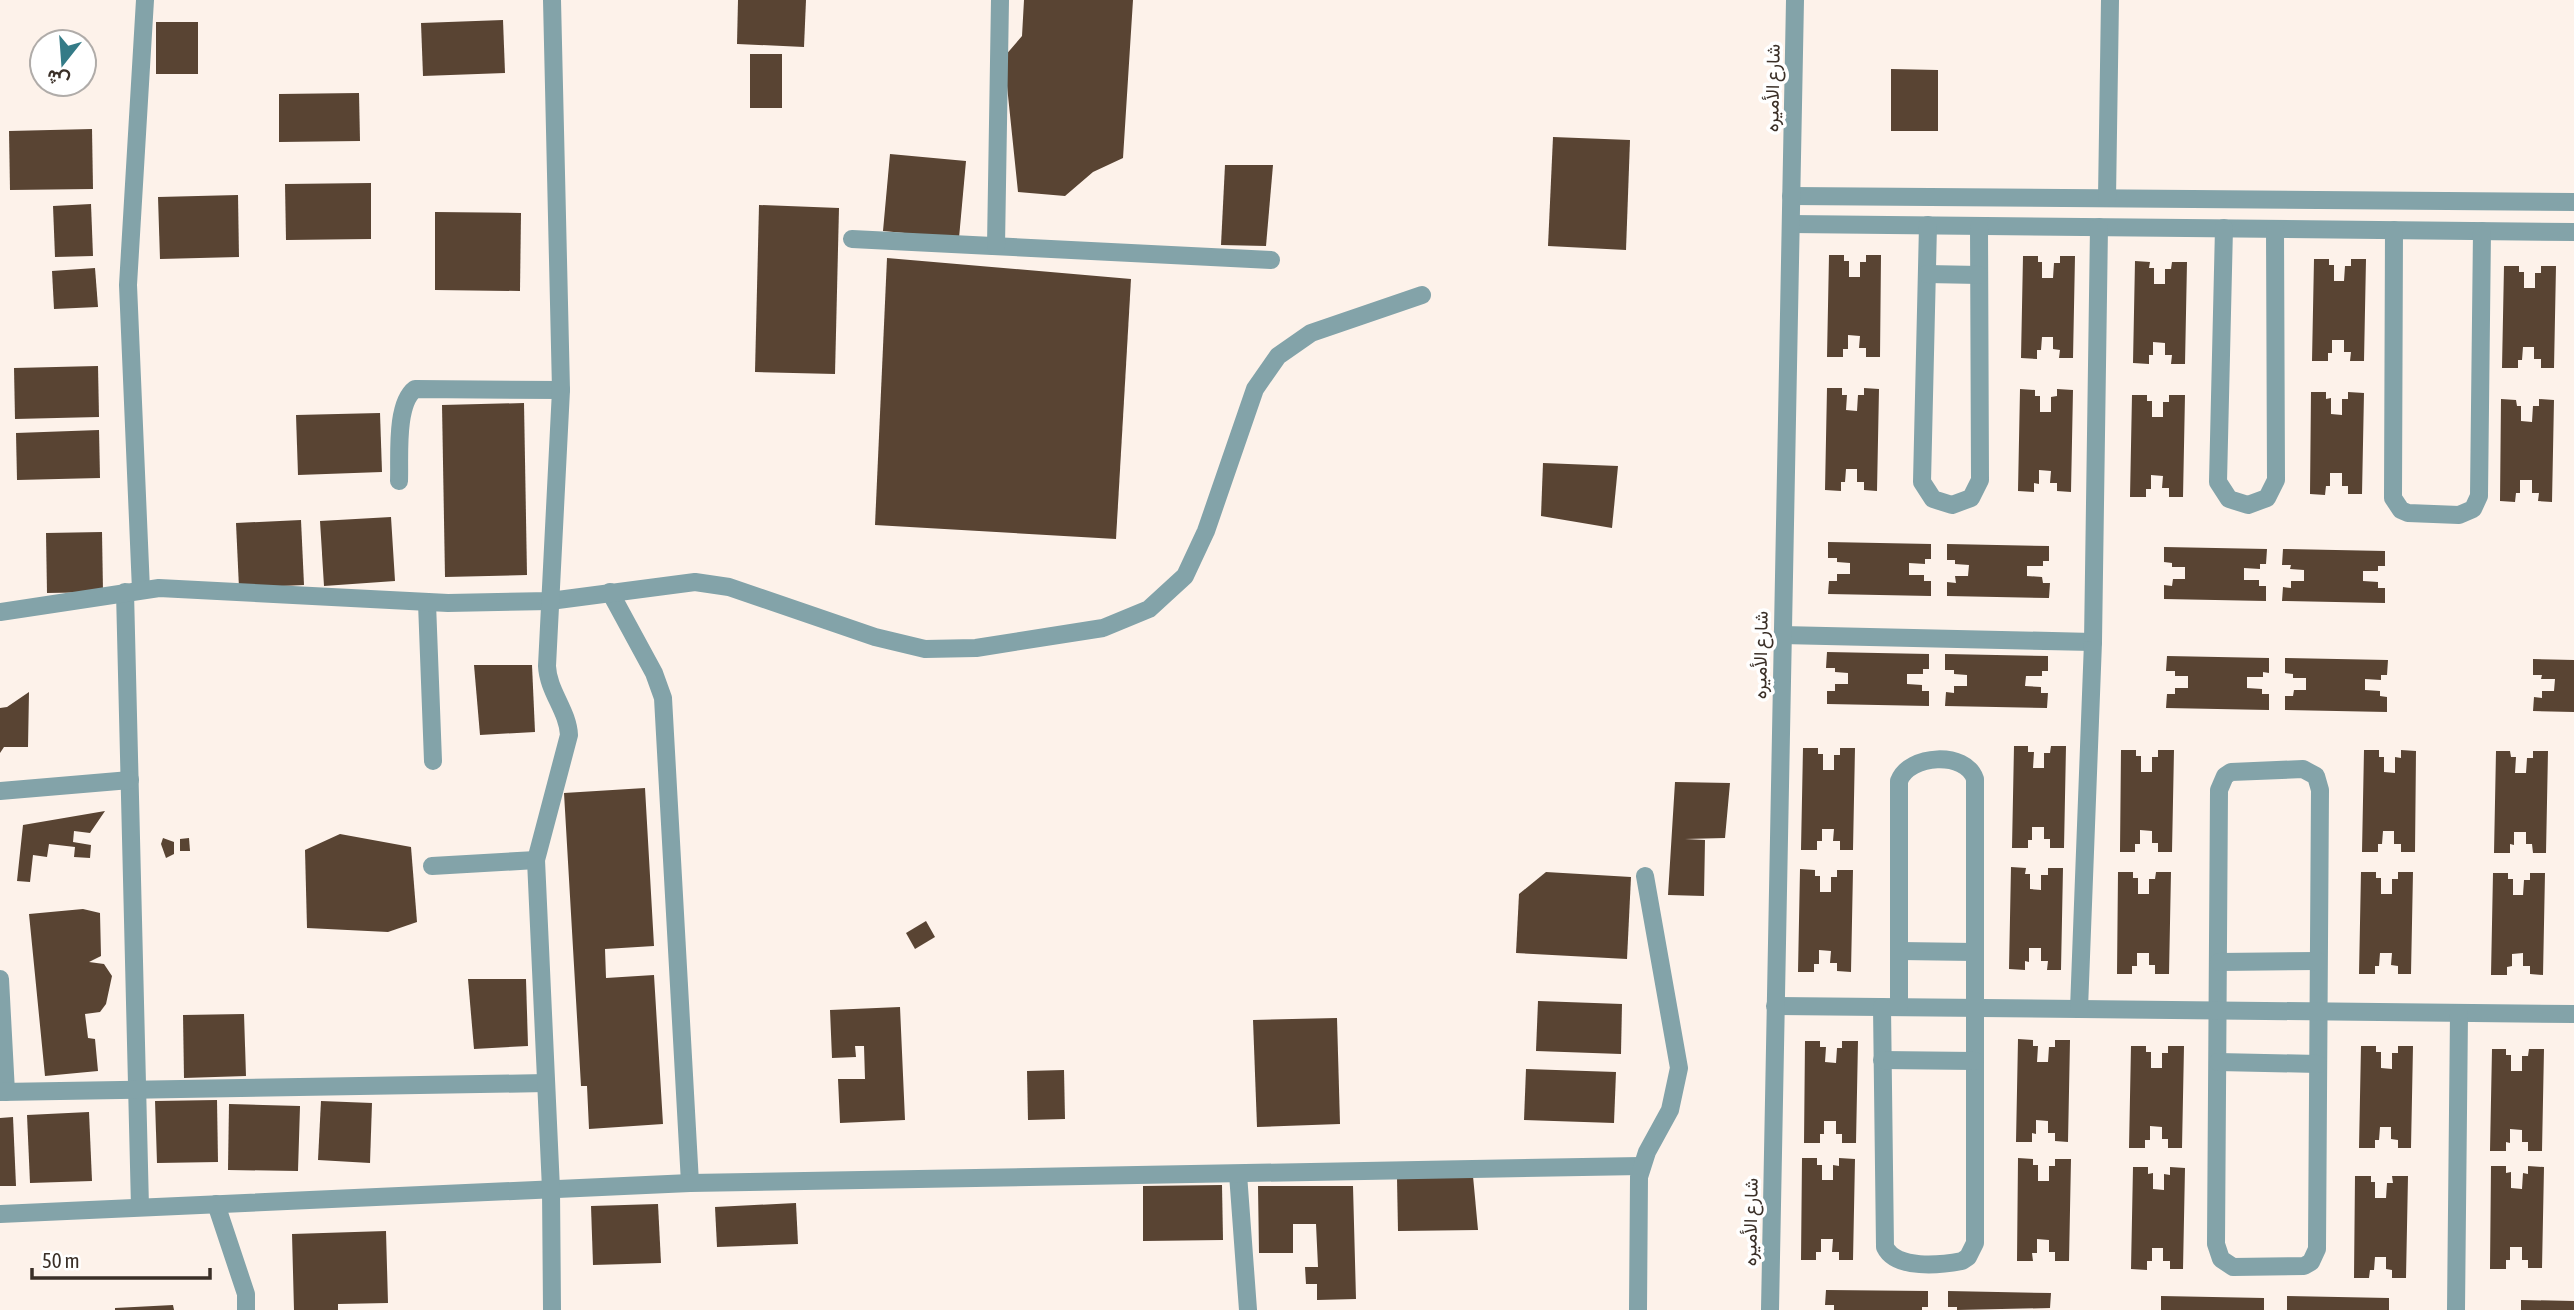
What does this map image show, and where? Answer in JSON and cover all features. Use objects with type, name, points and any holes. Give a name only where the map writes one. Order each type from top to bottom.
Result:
[{"type":"street","points":[[140,1207],[130,780],[133,591],[128,285],[145,0]]},
{"type":"street","points":[[552,0],[561,390],[547,675],[569,727],[569,744],[536,860],[551,1189],[552,1310]]},
{"type":"street","points":[[996,246],[1000,0]]},
{"type":"street","name":"شارع الأميره","points":[[1770,1310],[1795,0]]},
{"type":"street","points":[[2107,198],[2110,0]]},
{"type":"street","points":[[1791,196],[2574,202]]},
{"type":"street","points":[[2079,198],[2079,227]]},
{"type":"street","points":[[2141,198],[2141,227]]},
{"type":"street","points":[[1791,224],[2574,232]]},
{"type":"street","points":[[1928,225],[1922,482],[1933,499],[1952,505],[1971,498],[1980,480],[1979,226]]},
{"type":"street","points":[[2079,1009],[2093,642],[2099,227]]},
{"type":"street","points":[[2224,228],[2218,482],[2229,499],[2248,505],[2267,498],[2276,480],[2275,229]]},
{"type":"street","points":[[2394,230],[2393,498],[2401,510],[2408,513],[2459,515],[2473,509],[2479,496],[2482,231]]},
{"type":"street","points":[[852,239],[1271,260]]},
{"type":"street","points":[[1927,274],[1979,275]]},
{"type":"street","points":[[0,612],[133,591],[195,588],[427,603],[550,601],[678,582],[712,583],[888,641],[925,649],[976,648],[1103,628],[1127,621],[1168,594],[1198,554],[1255,389],[1278,356],[1311,333],[1422,295]]},
{"type":"street","points":[[399,481],[403,410],[406,398],[415,390],[561,390]]},
{"type":"street","points":[[610,592],[654,673],[663,698],[690,1183]]},
{"type":"street","points":[[427,603],[433,761]]},
{"type":"street","points":[[1782,635],[2093,642]]},
{"type":"street","points":[[1916,761],[1956,761],[1969,767],[1975,779],[1975,952],[1973,1251],[1962,1261],[1900,1262],[1888,1254],[1884,1240],[1882,1060],[1899,951],[1899,781],[1906,768],[1916,761]]},
{"type":"street","points":[[2295,768],[2310,771],[2315,776],[2320,790],[2318,961],[2315,1256],[2311,1262],[2297,1268],[2240,1268],[2226,1264],[2217,1252],[2216,1244],[2221,783],[2225,776],[2239,770],[2295,768]]},
{"type":"street","points":[[0,791],[130,780]]},
{"type":"street","points":[[432,866],[536,860]]},
{"type":"street","points":[[1638,1310],[1637,1189],[1641,1166],[1670,1110],[1679,1068],[1645,876]]},
{"type":"street","points":[[1899,951],[1975,952]]},
{"type":"street","points":[[2219,962],[2318,961]]},
{"type":"street","points":[[0,979],[3,1092],[546,1083]]},
{"type":"street","points":[[1775,1006],[2574,1014]]},
{"type":"street","points":[[2456,1310],[2459,1013]]},
{"type":"street","points":[[1882,1060],[1975,1061]]},
{"type":"street","points":[[2218,1062],[2318,1064]]},
{"type":"street","points":[[0,1214],[690,1183],[1641,1166]]},
{"type":"street","points":[[1238,1174],[1248,1310]]},
{"type":"street","points":[[216,1204],[246,1294],[246,1310]]},
{"type":"building","points":[[738,0],[806,0],[804,47],[737,44]]},
{"type":"building","points":[[1024,0],[1133,0],[1123,158],[1093,172],[1065,196],[1018,192],[1004,57],[1022,36]]},
{"type":"building","points":[[503,20],[505,73],[423,76],[421,23]]},
{"type":"building","points":[[156,22],[198,22],[198,74],[156,74]]},
{"type":"building","points":[[750,54],[782,54],[782,108],[750,108]]},
{"type":"building","points":[[1891,69],[1938,70],[1938,131],[1891,131]]},
{"type":"building","points":[[359,93],[360,141],[279,142],[279,94]]},
{"type":"building","points":[[92,129],[93,189],[10,190],[9,131]]},
{"type":"building","points":[[1553,137],[1630,140],[1626,250],[1548,246]]},
{"type":"building","points":[[890,154],[966,161],[959,238],[883,231]]},
{"type":"building","points":[[1225,165],[1273,165],[1266,246],[1221,245]]},
{"type":"building","points":[[371,183],[371,239],[286,240],[285,184]]},
{"type":"building","points":[[238,195],[239,257],[160,259],[158,197]]},
{"type":"building","points":[[91,204],[93,256],[55,257],[53,206]]},
{"type":"building","points":[[759,205],[839,208],[835,374],[755,372]]},
{"type":"building","points":[[435,212],[521,213],[520,291],[435,290]]},
{"type":"building","points":[[1829,255],[1844,255],[1844,261],[1849,261],[1849,277],[1860,277],[1860,262],[1866,262],[1866,255],[1881,255],[1880,357],[1866,357],[1866,348],[1859,348],[1860,336],[1848,335],[1848,349],[1843,349],[1843,357],[1827,357]]},
{"type":"building","points":[[2023,256],[2038,256],[2038,262],[2042,262],[2042,278],[2053,278],[2054,263],[2060,263],[2060,256],[2075,256],[2073,358],[2059,358],[2060,350],[2053,349],[2053,337],[2042,337],[2037,359],[2021,358]]},
{"type":"building","points":[[887,258],[1131,279],[1116,539],[875,525]]},
{"type":"building","points":[[2314,259],[2329,259],[2329,265],[2334,265],[2334,281],[2344,281],[2345,266],[2351,266],[2351,259],[2366,259],[2364,361],[2350,361],[2351,352],[2344,352],[2344,340],[2332,340],[2332,353],[2328,353],[2328,361],[2312,361]]},
{"type":"building","points":[[2135,261],[2150,262],[2149,268],[2154,268],[2154,284],[2165,284],[2165,269],[2171,269],[2172,262],[2187,262],[2185,364],[2171,364],[2172,355],[2165,355],[2165,343],[2153,342],[2153,355],[2149,355],[2149,364],[2133,363]]},
{"type":"building","points":[[2504,266],[2519,266],[2519,272],[2524,272],[2524,288],[2535,288],[2535,273],[2541,273],[2541,266],[2556,266],[2554,368],[2541,368],[2541,359],[2534,359],[2534,347],[2523,347],[2518,368],[2502,368]]},
{"type":"building","points":[[95,268],[98,307],[54,309],[52,271]]},
{"type":"building","points":[[98,366],[99,417],[15,419],[14,368]]},
{"type":"building","points":[[1827,388],[1842,388],[1842,395],[1847,395],[1846,410],[1857,411],[1858,395],[1864,395],[1864,388],[1879,389],[1877,491],[1864,490],[1864,482],[1857,482],[1857,469],[1846,469],[1841,491],[1825,490]]},
{"type":"building","points":[[2020,389],[2035,390],[2035,396],[2040,396],[2040,412],[2051,412],[2051,397],[2057,396],[2057,389],[2073,390],[2071,492],[2057,491],[2057,483],[2050,483],[2051,471],[2039,470],[2039,484],[2034,483],[2034,492],[2018,491]]},
{"type":"building","points":[[2311,392],[2326,392],[2326,399],[2331,398],[2331,414],[2342,415],[2342,399],[2348,399],[2348,392],[2364,393],[2362,494],[2348,494],[2348,486],[2342,486],[2342,473],[2330,473],[2330,486],[2326,486],[2325,495],[2310,494]]},
{"type":"building","points":[[2132,395],[2147,395],[2147,401],[2152,401],[2152,417],[2163,417],[2163,402],[2169,402],[2169,395],[2185,395],[2183,497],[2169,497],[2169,488],[2162,488],[2163,476],[2151,475],[2151,489],[2146,489],[2146,497],[2130,497]]},
{"type":"building","points":[[2501,399],[2516,400],[2517,406],[2521,406],[2521,421],[2532,422],[2533,406],[2539,406],[2539,399],[2554,400],[2552,502],[2538,501],[2539,493],[2532,493],[2532,480],[2520,480],[2520,493],[2516,493],[2515,502],[2500,501]]},
{"type":"building","points":[[524,403],[527,575],[445,577],[442,405]]},
{"type":"building","points":[[380,413],[382,472],[298,475],[296,415]]},
{"type":"building","points":[[99,430],[100,478],[17,480],[16,433]]},
{"type":"building","points":[[1543,463],[1618,466],[1612,528],[1541,516]]},
{"type":"building","points":[[391,517],[395,581],[324,586],[320,521]]},
{"type":"building","points":[[301,520],[304,585],[239,588],[236,523]]},
{"type":"building","points":[[102,532],[103,592],[47,593],[46,533]]},
{"type":"building","points":[[1828,542],[1931,544],[1931,559],[1925,559],[1925,564],[1909,563],[1909,575],[1924,575],[1924,581],[1931,581],[1931,596],[1828,594],[1829,581],[1837,581],[1837,574],[1850,574],[1850,563],[1828,558]]},
{"type":"building","points":[[1947,544],[2049,546],[2049,561],[2043,561],[2043,566],[2027,566],[2027,576],[2042,577],[2043,583],[2050,583],[2049,598],[1947,596],[1947,582],[1956,583],[1955,576],[1968,576],[1969,565],[1955,564],[1955,560],[1947,560]]},
{"type":"building","points":[[2164,547],[2267,549],[2266,564],[2260,564],[2260,569],[2244,568],[2244,580],[2259,580],[2259,586],[2266,586],[2266,601],[2164,599],[2164,585],[2172,586],[2173,579],[2185,579],[2185,567],[2172,567],[2172,563],[2164,562]]},
{"type":"building","points":[[2283,549],[2385,551],[2385,566],[2378,566],[2378,571],[2363,571],[2363,581],[2378,582],[2378,588],[2385,588],[2385,603],[2282,601],[2283,587],[2291,588],[2291,581],[2304,581],[2304,570],[2290,569],[2291,565],[2282,565]]},
{"type":"building","points":[[1827,652],[1929,654],[1929,669],[1923,669],[1923,674],[1907,674],[1907,684],[1922,685],[1922,691],[1929,691],[1929,706],[1827,704],[1827,691],[1835,691],[1835,684],[1848,684],[1848,673],[1826,668]]},
{"type":"building","points":[[1945,654],[2048,656],[2048,671],[2042,671],[2042,676],[2026,676],[2025,686],[2041,687],[2041,693],[2048,693],[2047,708],[1945,706],[1946,692],[1954,693],[1954,686],[1967,686],[1967,675],[1945,670]]},
{"type":"building","points":[[2167,656],[2269,658],[2269,673],[2263,672],[2263,677],[2247,677],[2247,688],[2262,689],[2262,694],[2269,694],[2269,710],[2166,708],[2167,694],[2175,694],[2175,688],[2188,688],[2188,676],[2175,676],[2175,671],[2166,671]]},
{"type":"building","points":[[2285,658],[2388,660],[2387,675],[2381,675],[2381,680],[2365,679],[2365,690],[2380,691],[2380,696],[2387,697],[2387,712],[2285,710],[2285,696],[2293,696],[2294,690],[2306,690],[2306,678],[2293,678],[2293,674],[2285,673]]},
{"type":"building","points":[[2533,659],[2574,660],[2574,712],[2533,711],[2534,697],[2542,698],[2542,691],[2554,691],[2555,679],[2541,679],[2542,675],[2533,675]]},
{"type":"building","points":[[474,665],[532,665],[535,732],[480,735]]},
{"type":"building","points":[[29,692],[28,747],[4,747],[0,753],[0,708],[7,707]]},
{"type":"building","points":[[2014,746],[2028,746],[2028,752],[2034,752],[2033,768],[2044,768],[2044,753],[2050,753],[2051,746],[2066,746],[2064,848],[2050,848],[2050,839],[2044,839],[2044,827],[2032,827],[2032,840],[2028,840],[2028,848],[2012,848]]},
{"type":"building","points":[[1803,748],[1818,748],[1818,754],[1823,754],[1823,770],[1834,770],[1834,755],[1840,755],[1840,748],[1855,748],[1853,850],[1840,850],[1840,841],[1833,841],[1834,829],[1822,829],[1822,841],[1817,841],[1817,850],[1801,850]]},
{"type":"building","points":[[2121,750],[2136,750],[2136,756],[2141,756],[2141,772],[2152,772],[2152,757],[2158,757],[2158,750],[2174,750],[2172,852],[2158,852],[2158,843],[2152,843],[2152,831],[2140,830],[2140,844],[2135,844],[2135,852],[2120,852]]},
{"type":"building","points":[[2364,750],[2379,750],[2379,757],[2384,757],[2384,772],[2395,773],[2395,757],[2401,758],[2401,750],[2416,751],[2415,852],[2401,852],[2401,844],[2394,844],[2394,831],[2383,831],[2378,852],[2362,852]]},
{"type":"building","points":[[2496,751],[2510,751],[2511,757],[2516,757],[2515,773],[2526,773],[2527,758],[2533,758],[2533,751],[2548,751],[2546,853],[2533,853],[2532,844],[2526,844],[2526,832],[2514,832],[2514,845],[2510,844],[2510,853],[2494,853]]},
{"type":"building","points":[[1675,782],[1730,783],[1725,838],[1685,839],[1705,840],[1704,896],[1668,895]]},
{"type":"building","points":[[645,788],[654,946],[605,949],[606,978],[654,975],[663,1124],[589,1129],[587,1086],[581,1086],[564,793]]},
{"type":"building","points":[[105,811],[90,833],[74,831],[73,842],[91,845],[90,858],[74,857],[75,847],[49,844],[47,857],[33,855],[30,882],[17,881],[23,825]]},
{"type":"building","points":[[340,834],[411,847],[417,922],[388,932],[307,928],[305,850]]},
{"type":"building","points":[[163,838],[174,842],[174,854],[166,858],[161,844]]},
{"type":"building","points":[[189,838],[190,851],[180,851],[180,839]]},
{"type":"building","points":[[2011,867],[2026,868],[2025,874],[2030,874],[2030,889],[2041,890],[2041,875],[2048,875],[2048,868],[2063,868],[2061,970],[2047,970],[2048,961],[2041,961],[2041,948],[2029,948],[2029,962],[2025,961],[2025,970],[2009,969]]},
{"type":"building","points":[[1800,869],[1815,870],[1815,876],[1820,876],[1820,892],[1831,892],[1831,877],[1837,877],[1837,870],[1853,870],[1851,972],[1837,971],[1837,963],[1830,963],[1831,951],[1819,950],[1819,964],[1814,964],[1814,972],[1798,972]]},
{"type":"building","points":[[1546,872],[1631,877],[1627,959],[1516,953],[1519,894]]},
{"type":"building","points":[[2118,872],[2133,872],[2133,878],[2138,878],[2138,894],[2149,894],[2149,879],[2155,879],[2156,872],[2171,872],[2169,974],[2155,974],[2155,965],[2149,965],[2149,953],[2137,953],[2137,966],[2132,966],[2132,974],[2117,974]]},
{"type":"building","points":[[2361,872],[2376,872],[2376,878],[2381,878],[2381,894],[2392,894],[2392,879],[2398,879],[2398,872],[2413,872],[2411,974],[2398,974],[2398,966],[2391,965],[2392,953],[2380,953],[2375,974],[2359,974]]},
{"type":"building","points":[[2493,873],[2508,873],[2508,879],[2513,879],[2513,895],[2523,895],[2524,880],[2530,880],[2530,873],[2545,873],[2543,975],[2530,974],[2530,966],[2523,966],[2523,953],[2512,954],[2512,966],[2507,967],[2507,975],[2491,975]]},
{"type":"building","points":[[83,909],[100,913],[101,956],[89,962],[104,964],[112,976],[106,1004],[100,1012],[85,1014],[88,1038],[95,1039],[98,1071],[45,1076],[29,914]]},
{"type":"building","points":[[926,921],[935,937],[915,949],[906,933]]},
{"type":"building","points":[[468,979],[526,979],[528,1046],[474,1049]]},
{"type":"building","points":[[1538,1001],[1622,1004],[1621,1054],[1536,1051]]},
{"type":"building","points":[[900,1007],[905,1120],[840,1123],[838,1079],[865,1079],[864,1046],[855,1046],[856,1057],[832,1058],[830,1010]]},
{"type":"building","points":[[244,1014],[246,1076],[184,1078],[183,1015]]},
{"type":"building","points":[[1337,1018],[1340,1124],[1257,1127],[1253,1020]]},
{"type":"building","points":[[2018,1039],[2033,1040],[2033,1046],[2038,1046],[2037,1062],[2048,1062],[2049,1047],[2055,1047],[2055,1040],[2070,1040],[2068,1142],[2055,1141],[2055,1133],[2048,1133],[2048,1121],[2036,1120],[2036,1134],[2032,1133],[2032,1142],[2016,1142]]},
{"type":"building","points":[[1805,1041],[1820,1041],[1820,1047],[1826,1047],[1825,1062],[1836,1063],[1837,1048],[1842,1048],[1842,1041],[1858,1041],[1856,1143],[1842,1143],[1842,1134],[1836,1134],[1836,1121],[1824,1121],[1824,1134],[1820,1134],[1820,1143],[1804,1143]]},
{"type":"building","points":[[2131,1046],[2146,1046],[2146,1052],[2151,1052],[2151,1068],[2162,1068],[2162,1053],[2168,1053],[2168,1046],[2184,1046],[2182,1148],[2168,1148],[2168,1139],[2162,1139],[2162,1127],[2150,1126],[2150,1140],[2145,1140],[2145,1148],[2129,1148]]},
{"type":"building","points":[[2361,1046],[2376,1046],[2376,1052],[2381,1052],[2381,1068],[2392,1069],[2392,1053],[2398,1053],[2398,1046],[2413,1046],[2411,1148],[2398,1148],[2398,1140],[2391,1139],[2391,1127],[2380,1127],[2375,1148],[2359,1148]]},
{"type":"building","points":[[2492,1049],[2506,1049],[2506,1055],[2511,1055],[2511,1071],[2522,1071],[2522,1056],[2528,1056],[2529,1049],[2544,1049],[2542,1151],[2528,1151],[2528,1142],[2522,1142],[2522,1130],[2510,1129],[2510,1143],[2506,1142],[2506,1151],[2490,1151]]},
{"type":"building","points":[[1526,1069],[1616,1072],[1614,1123],[1524,1120]]},
{"type":"building","points":[[1064,1070],[1065,1119],[1028,1120],[1027,1071]]},
{"type":"building","points":[[217,1100],[218,1162],[157,1163],[155,1101]]},
{"type":"building","points":[[321,1101],[372,1103],[370,1163],[318,1160]]},
{"type":"building","points":[[229,1104],[300,1106],[298,1171],[228,1170]]},
{"type":"building","points":[[89,1112],[92,1181],[30,1183],[27,1115]]},
{"type":"building","points":[[13,1117],[16,1186],[0,1186],[0,1118]]},
{"type":"building","points":[[1802,1158],[1817,1158],[1817,1165],[1822,1165],[1822,1180],[1833,1180],[1833,1165],[1839,1166],[1839,1158],[1855,1159],[1853,1260],[1839,1260],[1839,1252],[1832,1252],[1833,1239],[1821,1239],[1821,1252],[1816,1252],[1816,1260],[1801,1260]]},
{"type":"building","points":[[2018,1158],[2033,1159],[2033,1165],[2038,1165],[2038,1181],[2049,1181],[2049,1166],[2055,1166],[2055,1159],[2071,1159],[2069,1261],[2055,1261],[2055,1252],[2049,1252],[2049,1240],[2037,1239],[2037,1253],[2032,1253],[2033,1261],[2017,1261]]},
{"type":"building","points":[[2491,1166],[2506,1166],[2506,1173],[2511,1172],[2511,1188],[2522,1189],[2523,1173],[2528,1174],[2528,1166],[2544,1167],[2542,1268],[2528,1268],[2528,1260],[2522,1260],[2522,1247],[2510,1247],[2510,1260],[2506,1260],[2506,1269],[2490,1269]]},
{"type":"building","points":[[2133,1167],[2148,1167],[2148,1174],[2153,1173],[2153,1189],[2164,1190],[2164,1174],[2170,1175],[2170,1167],[2185,1168],[2183,1269],[2170,1269],[2170,1261],[2163,1261],[2163,1248],[2152,1248],[2152,1261],[2147,1261],[2147,1270],[2131,1269]]},
{"type":"building","points":[[1473,1176],[1478,1230],[1398,1231],[1397,1178]]},
{"type":"building","points":[[2355,1176],[2371,1176],[2371,1182],[2375,1182],[2375,1198],[2386,1198],[2387,1183],[2393,1183],[2392,1176],[2408,1176],[2406,1278],[2392,1278],[2392,1270],[2386,1269],[2386,1257],[2375,1257],[2374,1270],[2370,1270],[2369,1278],[2354,1278]]},
{"type":"building","points":[[1222,1185],[1223,1240],[1143,1241],[1143,1186]]},
{"type":"building","points":[[1258,1186],[1353,1186],[1356,1299],[1317,1300],[1317,1284],[1306,1284],[1305,1267],[1318,1267],[1316,1224],[1293,1224],[1293,1253],[1259,1253]]},
{"type":"building","points":[[796,1203],[798,1244],[717,1247],[715,1207]]},
{"type":"building","points":[[658,1204],[661,1263],[593,1265],[591,1206]]},
{"type":"building","points":[[386,1231],[388,1303],[338,1304],[338,1310],[294,1310],[292,1234]]},
{"type":"building","points":[[1826,1290],[1928,1291],[1928,1307],[1922,1307],[1922,1310],[1834,1310],[1834,1305],[1825,1305]]},
{"type":"building","points":[[1948,1291],[2051,1293],[2050,1308],[1957,1310],[1957,1307],[1948,1307]]},
{"type":"building","points":[[2161,1296],[2264,1298],[2264,1310],[2161,1310]]},
{"type":"building","points":[[2287,1296],[2389,1298],[2389,1310],[2287,1310]]},
{"type":"building","points":[[2521,1300],[2574,1301],[2574,1310],[2521,1310]]},
{"type":"building","points":[[173,1305],[174,1310],[115,1310],[115,1308]]}]
